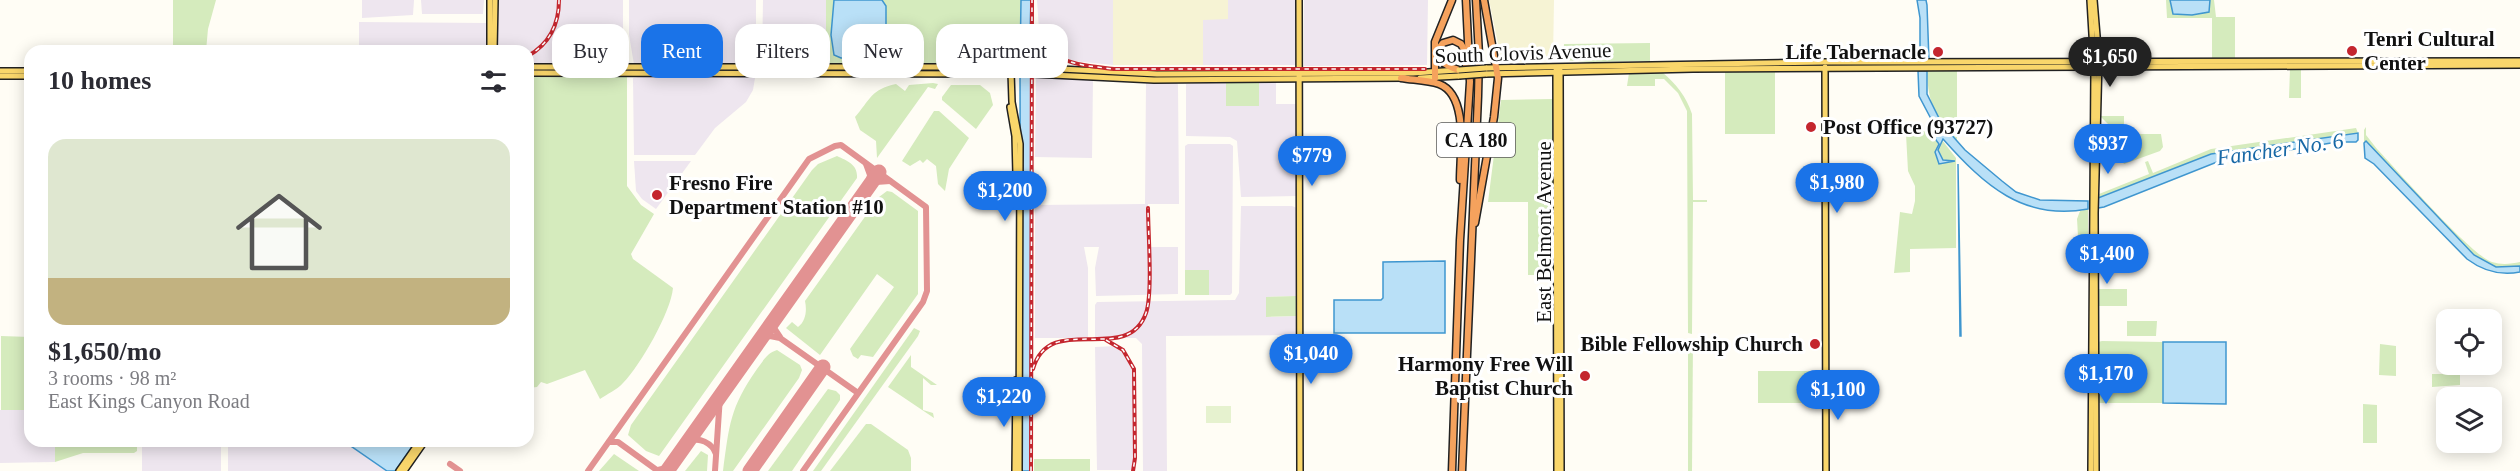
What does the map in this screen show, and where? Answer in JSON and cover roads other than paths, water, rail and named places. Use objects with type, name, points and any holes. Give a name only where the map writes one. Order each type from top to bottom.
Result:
[{"type":"highway","points":[[1435,75],[1436,37],[1452,0]]},
{"type":"highway","name":"CA 180","points":[[1450,471],[1470,54],[1466,0]]},
{"type":"highway","name":"CA 180","points":[[1462,471],[1479,78],[1476,0]]},
{"type":"highway","points":[[1469,280],[1482,177],[1496,104],[1498,71],[1484,0]]},
{"type":"highway","points":[[1459,73],[1445,66],[1439,58],[1438,50],[1443,42],[1458,41],[1465,51],[1467,135]]},
{"type":"highway","points":[[1401,78],[1441,85],[1457,102],[1460,120],[1460,240]]},
{"type":"main road","points":[[492,0],[492,45]]},
{"type":"main road","points":[[1299,0],[1300,471]]},
{"type":"main road","points":[[2091,471],[2096,65],[2092,1]]},
{"type":"main road","points":[[1738,69],[1766,66],[1769,63]]},
{"type":"main road","name":"South Clovis Avenue","points":[[1299,76],[1401,78],[1486,71],[1619,65],[1769,63],[1897,69],[1922,66]]},
{"type":"main road","name":"South Clovis Avenue","points":[[1945,66],[1963,63],[2096,65]]},
{"type":"main road","points":[[1974,69],[1979,66],[1996,66],[1998,63]]},
{"type":"main road","points":[[2024,68],[2038,63]]},
{"type":"main road","points":[[2043,68],[2054,63]]},
{"type":"main road","name":"South Clovis Avenue","points":[[1558,69],[1606,71],[1825,65],[1945,66],[1974,69],[2096,65],[2520,63]]},
{"type":"main road","points":[[1592,71],[1595,68],[1619,65]]},
{"type":"main road","points":[[1606,71],[1635,68],[1637,65]]},
{"type":"main road","points":[[1825,65],[1826,471]]},
{"type":"main road","name":"South Clovis Avenue","points":[[534,67],[735,69]]},
{"type":"main road","name":"East Belmont Avenue","points":[[1558,69],[1559,471]]},
{"type":"main road","name":"South Clovis Avenue","points":[[830,70],[936,70]]},
{"type":"main road","points":[[0,71],[24,71]]},
{"type":"main road","name":"South Clovis Avenue","points":[[534,73],[735,71]]},
{"type":"main road","points":[[1378,78],[1413,73]]},
{"type":"main road","name":"South Clovis Avenue","points":[[1068,74],[1145,80],[1413,73],[1435,75]]},
{"type":"main road","points":[[0,76],[24,76]]},
{"type":"main road","points":[[1010,78],[1009,104],[1014,129],[1017,202],[1018,386],[1015,404],[1018,470]]},
{"type":"main road","points":[[1010,78],[1020,156],[1017,438]]},
{"type":"main road","points":[[1014,129],[1020,156]]},
{"type":"main road","points":[[2094,203],[2096,471]]},
{"type":"main road","points":[[399,471],[416,447]]},
{"type":"main road","points":[[404,471],[421,447]]},
{"type":"water","points":[[834,0],[882,0],[886,6],[886,24],[842,24],[842,58],[834,55],[831,35]]},
{"type":"water","points":[[1021,0],[1031,0],[1030,24],[1021,24]]},
{"type":"water","points":[[1917,0],[1926,0],[1927,5],[1929,61],[1920,60],[1920,18]]},
{"type":"water","points":[[2170,0],[2210,0],[2209,12],[2192,15],[2173,14]]},
{"type":"water","points":[[1918,71],[1927,71],[1927,94],[1942,124],[1965,150],[2002,181],[2016,192],[2040,200],[2088,201],[2088,209],[2044,210],[2006,196],[1974,171],[1943,139],[1938,150],[1943,160],[1955,161],[1939,164],[1935,152],[1939,144],[1933,136],[1939,134],[1919,96]]},
{"type":"water","points":[[1020,78],[1031,78],[1030,471],[1021,471]]},
{"type":"water","name":"Fancher No. 6","points":[[2358,133],[2356,142],[2337,142],[2217,162],[2098,208],[2098,198],[2211,154]]},
{"type":"water","points":[[2366,141],[2474,255],[2496,267],[2520,266],[2520,272],[2492,272],[2467,259],[2374,164],[2365,158],[2364,143]]},
{"type":"water","points":[[1958,164],[1961,336],[1960,336]]},
{"type":"water","points":[[1445,261],[1445,333],[1334,333],[1334,300],[1381,300],[1383,298],[1383,262]]},
{"type":"water","points":[[2163,342],[2226,342],[2226,404],[2163,403]]},
{"type":"water","points":[[352,447],[412,447],[395,471],[387,471]]},
{"type":"railway","points":[[534,52],[542,46],[555,25],[559,0]]},
{"type":"railway","points":[[1031,471],[1032,0]]},
{"type":"railway","points":[[1068,61],[1114,69],[1425,69]]},
{"type":"railway","points":[[1033,369],[1042,352],[1055,343],[1123,336],[1136,328],[1146,313],[1148,304],[1150,277],[1148,208]]},
{"type":"railway","points":[[1106,340],[1123,350],[1134,369],[1135,458],[1133,471]]},
{"type":"place","name":"Tenri Cultural Center","points":[[2352,51]]},
{"type":"place","name":"Life Tabernacle","points":[[1938,52]]},
{"type":"place","name":"Post Office (93727)","points":[[1811,127]]},
{"type":"place","name":"Fresno Fire Department Station #10","points":[[657,195]]},
{"type":"place","name":"Bible Fellowship Church","points":[[1815,344]]},
{"type":"place","name":"Harmony Free Will Baptist Church","points":[[1585,376]]}]
